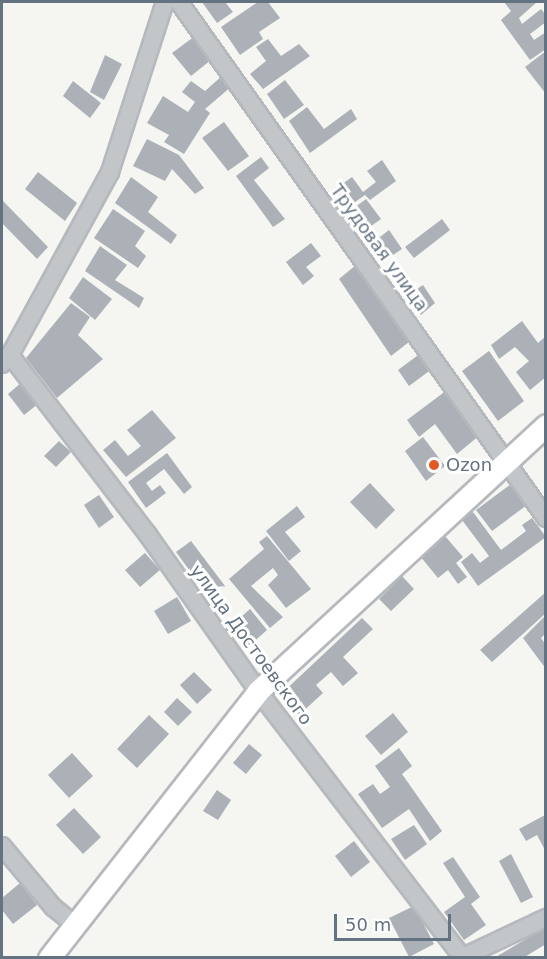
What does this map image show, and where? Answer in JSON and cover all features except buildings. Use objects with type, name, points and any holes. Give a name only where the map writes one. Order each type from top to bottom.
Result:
[{"type":"main road","points":[[49,957],[73,923],[258,691],[546,425]]},
{"type":"street","points":[[6,359],[110,172],[165,2]]},
{"type":"street","name":"Трудовая улица","points":[[179,2],[546,518]]},
{"type":"street","name":"улица Достоевского","points":[[6,359],[148,535],[258,691],[462,957]]},
{"type":"street","points":[[2,846],[53,907],[73,923]]},
{"type":"street","points":[[462,957],[546,918]]},
{"type":"place","name":"Ozon","points":[[434,465]]}]
